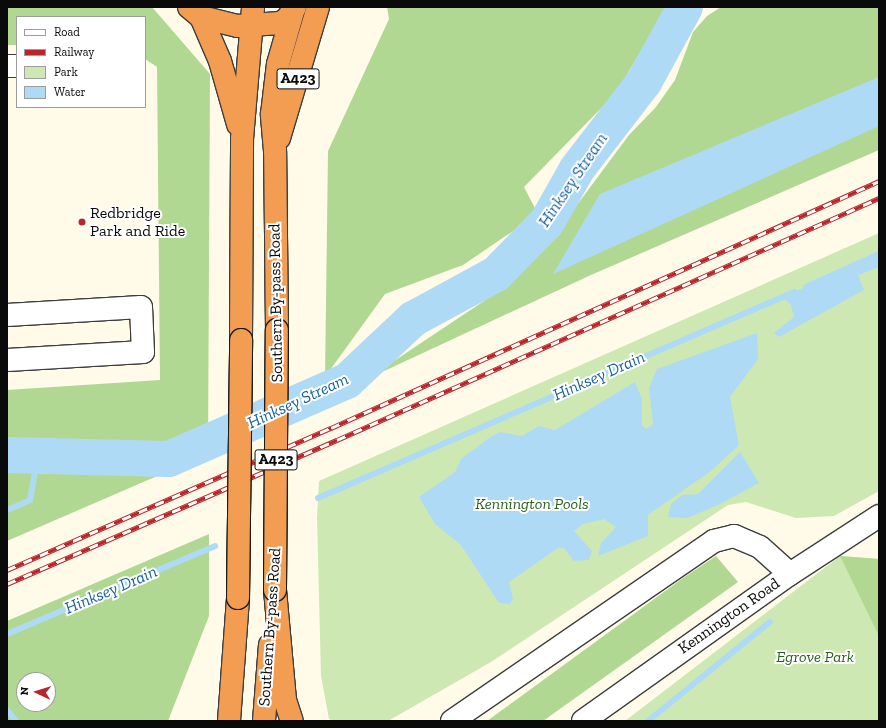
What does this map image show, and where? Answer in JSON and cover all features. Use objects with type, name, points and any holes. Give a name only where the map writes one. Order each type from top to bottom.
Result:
[{"type":"highway","name":"A423","points":[[275,151],[318,7]]},
{"type":"highway","name":"Southern By-pass Road","points":[[264,721],[275,590],[277,330],[275,151],[272,114],[278,64],[295,8]]},
{"type":"highway","points":[[195,12],[237,26],[251,16],[280,23],[287,19],[295,8]]},
{"type":"highway","name":"Southern By-pass Road","points":[[195,12],[220,61],[242,139]]},
{"type":"highway","name":"Southern By-pass Road","points":[[229,721],[238,598],[242,139],[251,16]]},
{"type":"highway","points":[[275,590],[285,700],[292,721]]},
{"type":"street","points":[[7,315],[141,307],[143,352],[7,360]]},
{"type":"street","name":"Kennington Road","points":[[582,721],[790,574],[879,516]]},
{"type":"street","points":[[452,721],[714,541],[734,536],[760,547],[790,574]]},
{"type":"green space","points":[[7,7],[152,7],[210,74],[208,454],[7,541],[7,390],[160,380],[157,67],[146,60],[146,16],[16,16],[16,45],[7,45]]},
{"type":"green space","points":[[387,7],[667,7],[616,93],[524,187],[538,214],[463,265],[385,294],[325,377],[328,151],[389,19]]},
{"type":"green space","points":[[721,7],[879,7],[879,150],[591,275],[367,379],[502,289],[565,221],[629,135],[656,107],[675,80],[693,32],[707,16]]},
{"type":"green space","name":"Kennington Pools","points":[[879,233],[879,491],[834,516],[796,518],[746,502],[728,505],[491,662],[388,721],[334,721],[329,719],[321,676],[317,518],[319,481]]},
{"type":"green space","points":[[209,534],[209,616],[168,721],[7,721],[7,621]]},
{"type":"green space","points":[[716,556],[738,582],[543,721],[487,721],[683,578]]},
{"type":"green space","name":"Egrove Park","points":[[840,556],[879,559],[879,721],[625,721]]},
{"type":"green space","points":[[840,556],[879,559],[879,636]]},
{"type":"water","points":[[879,77],[879,126],[553,274],[600,194]]},
{"type":"water","points":[[879,254],[879,267],[858,275],[864,290],[779,337],[774,333],[794,317],[791,305],[783,297]]},
{"type":"water","points":[[757,333],[758,359],[730,397],[739,445],[711,471],[648,515],[648,536],[598,556],[601,543],[616,527],[604,519],[583,524],[574,531],[592,551],[589,560],[574,561],[564,548],[558,548],[509,582],[513,598],[510,604],[499,603],[461,545],[435,524],[419,497],[455,472],[461,459],[489,438],[500,432],[522,436],[539,426],[555,430],[635,382],[642,399],[642,425],[646,429],[653,424],[649,388],[657,369]]},
{"type":"water","points":[[740,452],[759,483],[720,504],[688,518],[668,517],[671,504],[682,495],[698,494]]},
{"type":"waterway","name":"Hinksey Stream","points":[[7,455],[169,459],[347,381],[413,319],[496,274],[547,222],[577,169],[644,82],[685,7]]},
{"type":"waterway","name":"Hinksey Drain","points":[[806,287],[879,254]]},
{"type":"waterway","name":"Hinksey Drain","points":[[318,498],[794,292]]},
{"type":"waterway","points":[[7,510],[30,500],[38,455]]},
{"type":"waterway","name":"Hinksey Drain","points":[[7,634],[215,546]]},
{"type":"waterway","points":[[648,721],[770,622]]},
{"type":"waterway","points":[[7,710],[16,721]]},
{"type":"railway","points":[[7,570],[331,428],[879,181]]},
{"type":"railway","points":[[7,584],[337,440],[879,198]]},
{"type":"place","name":"Redbridge Park and Ride","points":[[82,222]]}]
